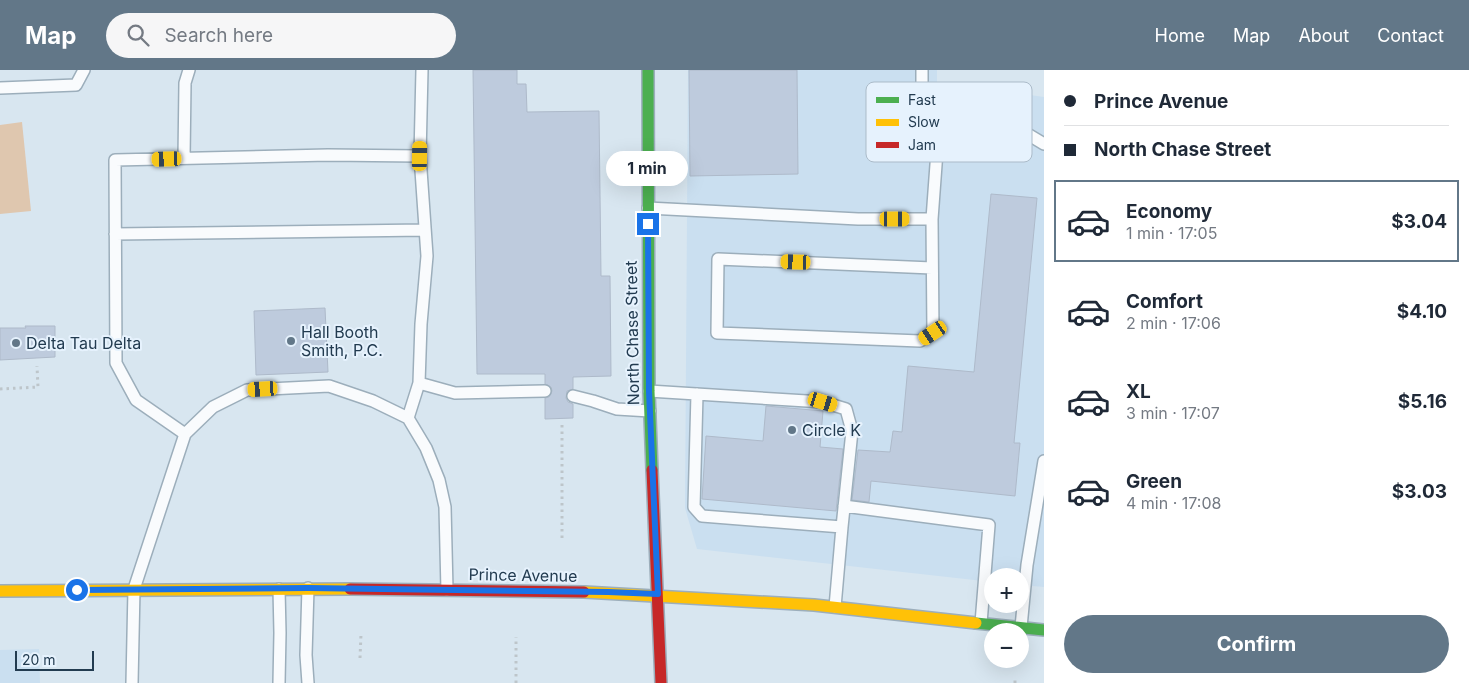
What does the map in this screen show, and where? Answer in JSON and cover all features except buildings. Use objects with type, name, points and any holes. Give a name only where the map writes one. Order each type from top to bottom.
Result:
[{"type":"main road","name":"North Chase Street","points":[[648,70],[649,391],[662,683]]},
{"type":"main road","name":"Prince Avenue","points":[[0,591],[308,588],[608,592],[658,594],[835,608],[984,623]]},
{"type":"main road","name":"Prince Avenue","points":[[1029,628],[1044,630]]},
{"type":"lane","points":[[0,88],[76,85],[84,70]]},
{"type":"lane","points":[[184,158],[185,83],[188,70]]},
{"type":"lane","points":[[408,418],[420,383],[421,324],[427,256],[420,156],[422,70]]},
{"type":"lane","points":[[1032,137],[1044,144]]},
{"type":"lane","points":[[185,434],[136,400],[116,363],[115,160],[328,155],[420,156]]},
{"type":"lane","points":[[932,268],[718,259],[717,333],[920,342],[933,333],[932,219],[936,162]]},
{"type":"lane","points":[[648,208],[858,219],[932,219]]},
{"type":"lane","points":[[115,234],[425,230]]},
{"type":"lane","points":[[420,383],[455,393],[545,391]]},
{"type":"lane","points":[[132,683],[134,589],[185,434],[213,407],[247,390],[329,386],[373,401],[408,418],[426,448],[439,480],[445,507],[448,590]]},
{"type":"lane","points":[[649,391],[823,402],[846,409],[852,431],[835,608]]},
{"type":"lane","points":[[697,394],[694,507],[702,516],[842,527]]},
{"type":"lane","points":[[573,396],[617,409],[650,411]]},
{"type":"lane","points":[[1021,623],[1027,565],[1044,461]]},
{"type":"lane","points":[[844,506],[990,525],[981,623]]},
{"type":"lane","points":[[308,588],[306,655],[308,683]]},
{"type":"lane","points":[[279,589],[279,683]]},
{"type":"path","points":[[0,389],[38,387],[37,366]]},
{"type":"path","points":[[562,422],[562,538]]},
{"type":"path","points":[[360,658],[361,634]]},
{"type":"path","points":[[516,637],[516,683]]},
{"type":"shaded area","points":[[688,70],[937,70],[937,82],[866,82],[866,162],[1032,162],[1032,95],[1044,97],[1044,587],[1029,586],[1029,568],[984,568],[984,581],[697,549],[685,508]]},
{"type":"shaded area","points":[[22,122],[31,211],[0,214],[0,125]]},
{"type":"shaded area","points":[[39,649],[40,683],[0,683],[0,650]]},
{"type":"traffic: fast","points":[[648,70],[649,391],[652,470]]},
{"type":"traffic: fast","points":[[976,623],[1044,630]]},
{"type":"traffic: slow","points":[[0,591],[350,589]]},
{"type":"traffic: slow","points":[[584,592],[814,605],[976,623]]},
{"type":"traffic: jam","points":[[652,470],[661,683]]},
{"type":"traffic: jam","points":[[350,589],[584,592]]},
{"type":"place","name":"Hall Booth Smith, P.C.","points":[[291,341]]},
{"type":"place","name":"Delta Tau Delta","points":[[16,343]]},
{"type":"place","name":"Circle K","points":[[792,430]]},
{"type":"route","points":[[77,590],[308,588],[658,594],[649,391],[648,224]]}]
